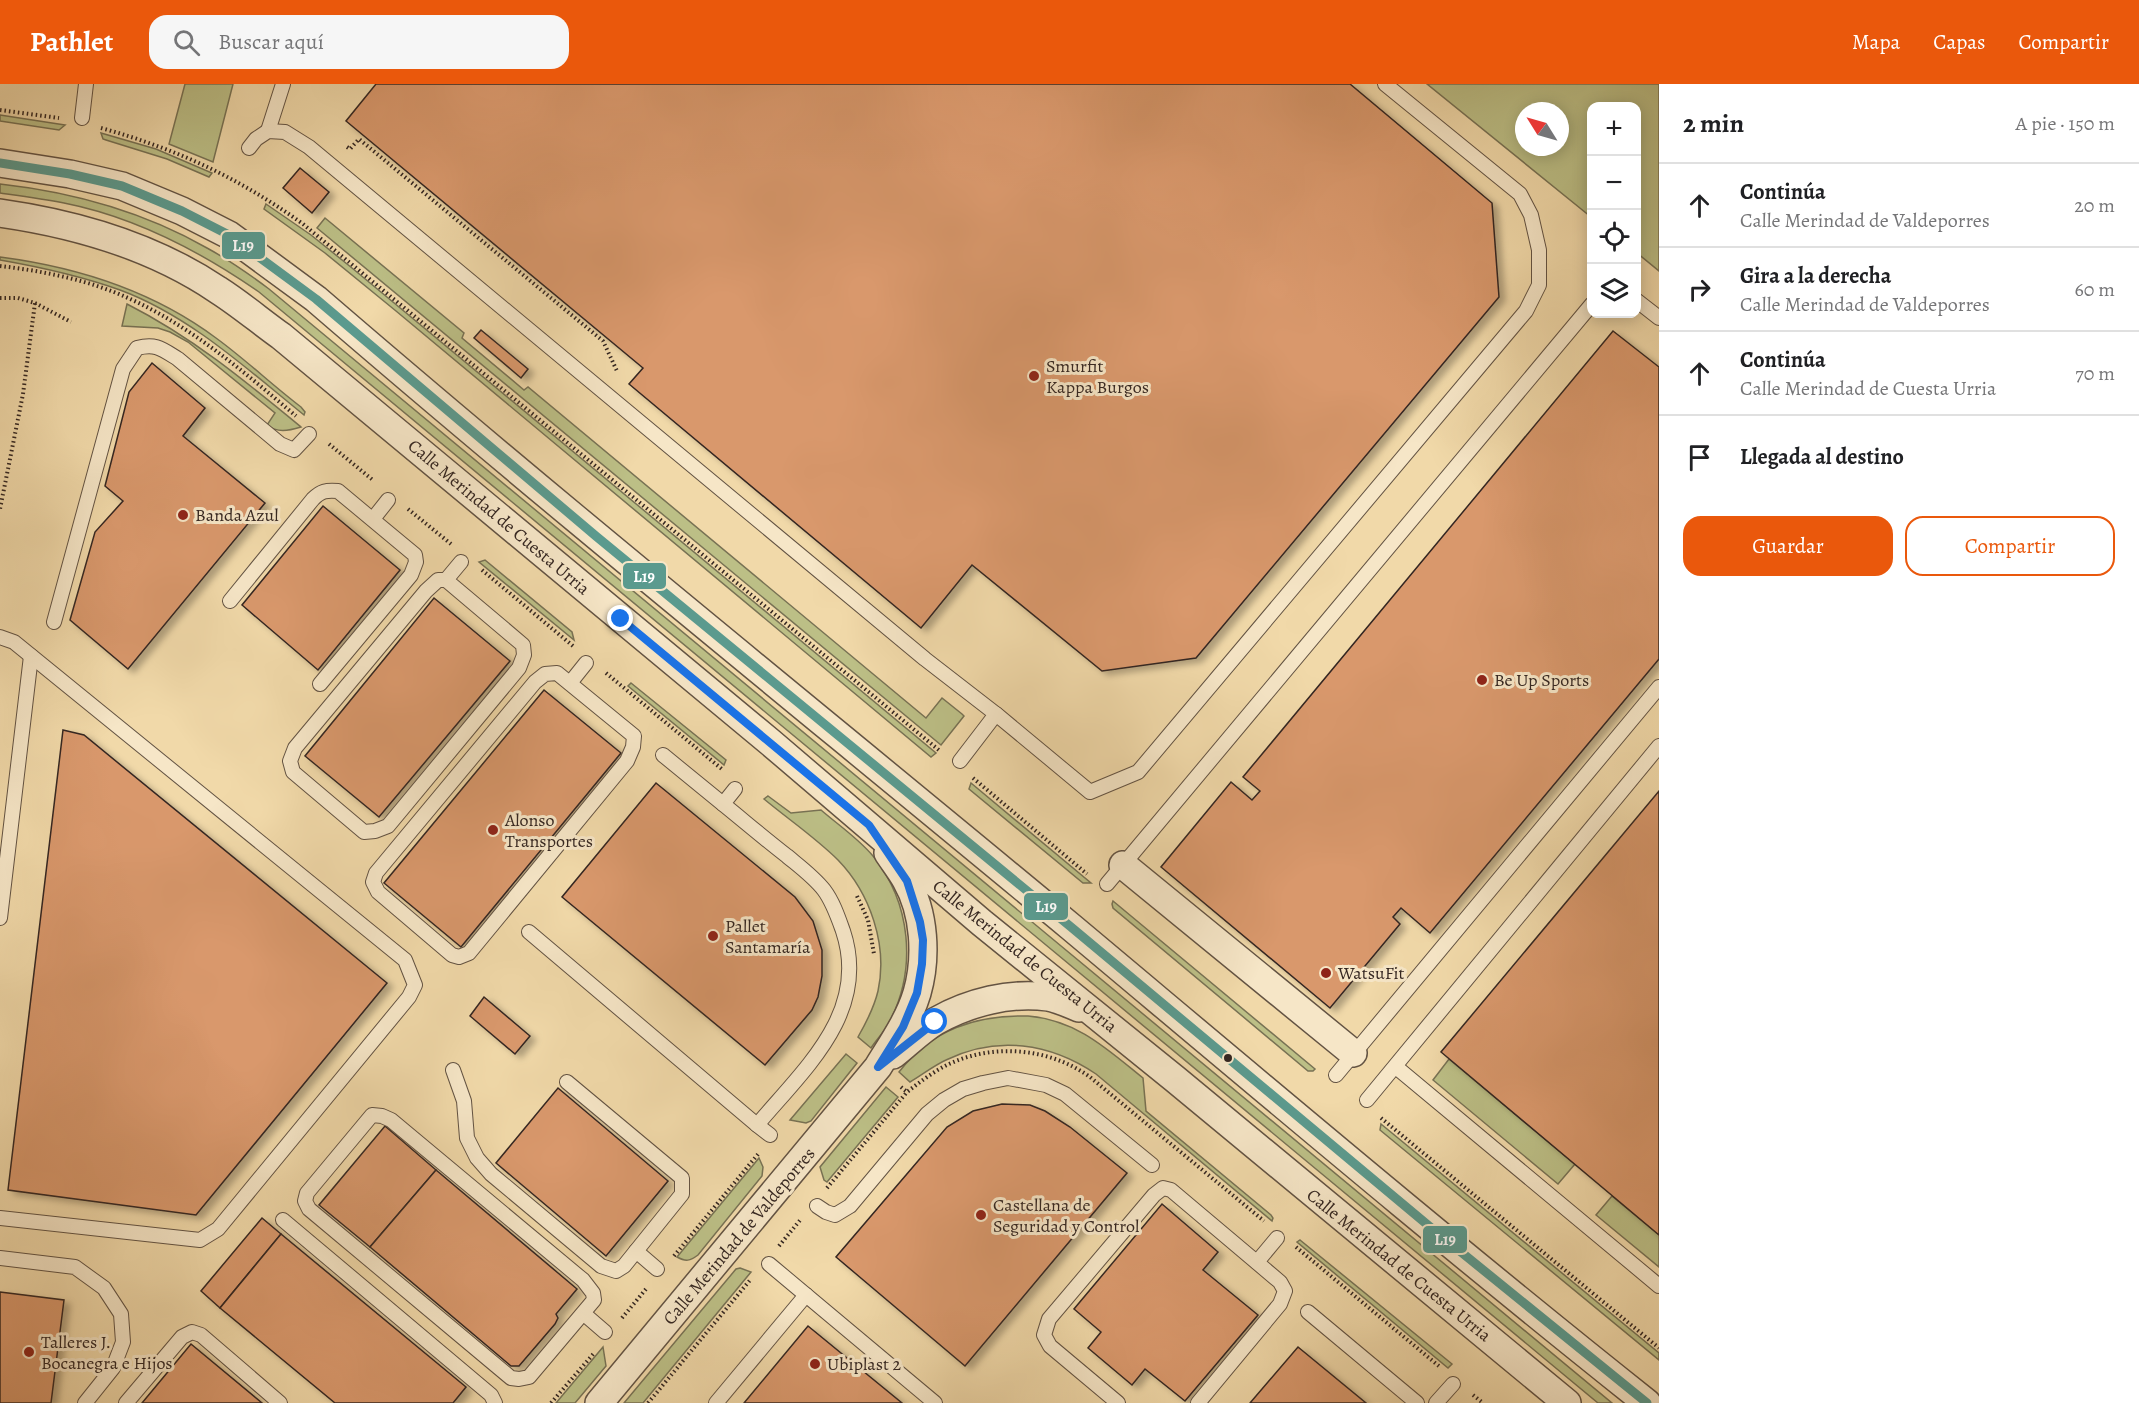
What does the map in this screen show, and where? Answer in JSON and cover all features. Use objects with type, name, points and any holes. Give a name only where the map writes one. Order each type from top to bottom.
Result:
[{"type":"street","points":[[0,163],[70,174],[122,186],[182,211],[229,235],[268,262],[316,299],[645,577],[1071,927],[1421,1220],[1647,1403]]},
{"type":"street","name":"Calle Merindad de Cuesta Urria","points":[[0,213],[55,223],[121,241],[155,254],[218,289],[281,336],[869,825],[982,922],[1567,1403]]},
{"type":"street","name":"Calle Merindad de Valdeporres","points":[[599,1403],[878,1067],[903,1027],[917,993],[923,940],[915,901],[907,881],[869,825]]},
{"type":"street","points":[[1108,876],[1353,1053]]},
{"type":"street","name":"Calle Merindad de Valdeporres","points":[[878,1067],[935,1022],[987,1000],[1015,996],[1049,997],[1094,1013]]},
{"type":"lane","points":[[81,122],[86,84]]},
{"type":"lane","points":[[268,131],[283,84]]},
{"type":"lane","points":[[249,148],[256,139],[268,131],[285,132],[309,147],[925,659],[1090,792],[1138,772],[1526,311],[1539,285],[1539,250],[1531,215],[1520,194],[1385,84]]},
{"type":"lane","points":[[1641,304],[1659,318]]},
{"type":"lane","points":[[1108,876],[1587,310]]},
{"type":"lane","points":[[54,622],[123,369],[137,348],[150,345],[161,348],[178,359],[280,444],[294,450],[309,434]]},
{"type":"lane","points":[[230,601],[319,493],[326,490],[338,491],[415,555],[416,562],[411,575],[320,684]]},
{"type":"lane","points":[[373,519],[388,500]]},
{"type":"lane","points":[[446,580],[461,561]]},
{"type":"lane","points":[[438,580],[446,580],[523,645],[524,655],[519,668],[388,826],[364,832],[293,772],[290,761],[295,748],[426,591],[438,580]]},
{"type":"lane","points":[[0,637],[14,642],[32,656],[405,960],[415,986],[409,998],[218,1229],[200,1240],[0,1218]]},
{"type":"lane","points":[[0,918],[32,656]]},
{"type":"lane","points":[[570,683],[586,663]]},
{"type":"lane","points":[[557,673],[570,683],[634,736],[633,747],[627,761],[469,953],[459,957],[452,955],[378,892],[374,882],[376,873],[535,682],[545,674],[557,673]]},
{"type":"lane","points":[[1336,1075],[1659,687]]},
{"type":"lane","points":[[963,766],[996,714]]},
{"type":"lane","points":[[1367,1100],[1659,746]]},
{"type":"lane","points":[[663,755],[824,889],[841,924],[847,943],[851,978],[842,1011],[827,1042],[757,1125]]},
{"type":"lane","points":[[723,804],[735,789]]},
{"type":"lane","points":[[529,932],[757,1125],[767,1140]]},
{"type":"lane","points":[[1396,1067],[1659,1286]]},
{"type":"lane","points":[[453,1071],[464,1101],[467,1138],[477,1158],[491,1174],[601,1266],[616,1271],[624,1266],[682,1194],[682,1178],[567,1082]]},
{"type":"lane","points":[[817,1206],[835,1215],[850,1206],[927,1114],[944,1100],[963,1089],[1008,1078],[1046,1085],[1065,1094],[1152,1165]]},
{"type":"lane","points":[[372,1115],[382,1116],[391,1120],[583,1280],[594,1300],[583,1313],[529,1377],[511,1378],[309,1209],[305,1201],[307,1193],[372,1115]]},
{"type":"lane","points":[[1118,1403],[1050,1346],[1044,1335],[1049,1319],[1154,1195],[1163,1188],[1171,1190],[1257,1262],[1280,1282],[1285,1292],[1280,1304],[1198,1403]]},
{"type":"lane","points":[[283,1220],[490,1395],[495,1403]]},
{"type":"lane","points":[[1257,1262],[1277,1238]]},
{"type":"lane","points":[[636,1251],[659,1271]]},
{"type":"lane","points":[[0,1258],[75,1268],[104,1288],[121,1314],[123,1342],[120,1351],[113,1368],[85,1403]]},
{"type":"lane","points":[[769,1264],[935,1403]]},
{"type":"lane","points":[[716,1403],[806,1295]]},
{"type":"lane","points":[[1308,1312],[1417,1403]]},
{"type":"lane","points":[[583,1313],[607,1334]]},
{"type":"lane","points":[[126,1403],[182,1337],[192,1332],[201,1335],[280,1403]]},
{"type":"lane","points":[[1436,1403],[1453,1384]]},
{"type":"path","points":[[0,111],[81,122],[158,146],[200,162],[248,187],[303,224],[941,752]]},
{"type":"path","points":[[343,144],[350,149],[360,139],[500,254],[603,341],[619,376]]},
{"type":"path","points":[[0,298],[18,298],[35,303],[71,322]]},
{"type":"path","points":[[0,509],[23,394],[35,303]]},
{"type":"path","points":[[963,766],[1108,876]]},
{"type":"path","points":[[1377,1115],[1659,1348]]},
{"type":"path","points":[[551,1403],[767,1140]]},
{"type":"green space","points":[[185,84],[233,84],[213,162],[169,144]]},
{"type":"green space","points":[[1427,84],[1659,84],[1659,271],[1641,256],[1641,102],[1587,102],[1587,214],[1516,156],[1569,156],[1569,102],[1515,102],[1515,155]]},
{"type":"green space","points":[[0,115],[65,125],[59,130],[0,121]]},
{"type":"green space","points":[[101,133],[156,149],[212,173],[209,177],[167,159],[103,139]]},
{"type":"green space","points":[[0,184],[81,198],[133,214],[183,235],[239,267],[269,289],[1612,1403],[1598,1403],[259,292],[214,263],[166,237],[90,209],[0,193]]},
{"type":"green space","points":[[266,204],[311,235],[352,268],[936,753],[931,757],[396,311],[325,253],[264,209]]},
{"type":"green space","points":[[325,218],[464,333],[462,338],[524,390],[528,387],[926,718],[942,698],[962,714],[964,716],[941,745],[317,228]]},
{"type":"green space","points":[[0,257],[29,261],[86,275],[140,294],[166,307],[192,321],[227,346],[301,407],[305,412],[304,415],[217,345],[146,301],[90,280],[0,260]]},
{"type":"green space","points":[[127,304],[196,345],[301,427],[283,430],[267,425],[275,413],[188,342],[158,328],[122,326]]},
{"type":"green space","points":[[485,560],[572,632],[574,640],[479,562]]},
{"type":"green space","points":[[631,683],[726,760],[724,765],[628,686]]},
{"type":"green space","points":[[971,783],[1091,883],[1083,883],[969,789]]},
{"type":"green space","points":[[768,796],[791,813],[821,810],[867,849],[886,874],[895,894],[906,936],[907,958],[904,979],[899,1001],[890,1021],[871,1048],[858,1037],[867,1021],[878,991],[880,956],[874,921],[859,888],[838,860],[764,799]]},
{"type":"green space","points":[[1113,901],[1315,1069],[1308,1071],[1113,908]]},
{"type":"green space","points":[[1028,1016],[1062,1023],[1076,1030],[1104,1047],[1143,1078],[1146,1111],[1271,1215],[1272,1221],[1096,1074],[1060,1055],[1023,1046],[984,1047],[941,1062],[910,1082],[899,1072],[926,1045],[956,1027],[991,1018]]},
{"type":"green space","points":[[846,1054],[857,1063],[811,1121],[806,1123],[790,1120]]},
{"type":"green space","points":[[1449,1059],[1575,1164],[1558,1184],[1433,1080]]},
{"type":"green space","points":[[886,1087],[898,1097],[827,1182],[824,1180],[820,1167]]},
{"type":"green space","points":[[1381,1124],[1659,1353],[1659,1360],[1380,1130]]},
{"type":"green space","points":[[759,1158],[763,1167],[762,1176],[698,1255],[688,1260],[677,1257]]},
{"type":"green space","points":[[1612,1196],[1659,1235],[1659,1267],[1596,1215]]},
{"type":"green space","points":[[1300,1240],[1452,1364],[1448,1368],[1297,1242]]},
{"type":"green space","points":[[736,1269],[751,1272],[643,1403],[624,1403]]},
{"type":"green space","points":[[603,1347],[606,1366],[575,1403],[556,1403]]},
{"type":"building","name":"Smurfit Kappa Burgos","points":[[376,84],[1350,84],[1492,203],[1499,297],[1196,658],[1102,671],[972,565],[921,628],[629,384],[643,368],[346,121]]},
{"type":"building","points":[[300,168],[329,192],[312,213],[283,188]]},
{"type":"building","points":[[481,330],[528,369],[521,378],[474,338]]},
{"type":"building","name":"Be Up Sports","points":[[1613,331],[1659,367],[1659,659],[1430,933],[1401,908],[1393,917],[1400,924],[1330,1008],[1161,867],[1231,782],[1252,800],[1260,791],[1243,777]]},
{"type":"building","name":"Banda Azul","points":[[152,363],[205,408],[183,436],[265,503],[128,669],[70,620],[95,532],[123,501],[105,486],[129,392]]},
{"type":"building","points":[[323,506],[400,570],[318,670],[242,605]]},
{"type":"building","points":[[434,598],[510,661],[379,817],[305,756]]},
{"type":"building","name":"Alonso Transportes","points":[[544,690],[621,753],[461,947],[384,883]]},
{"type":"building","points":[[63,730],[84,735],[387,983],[196,1215],[8,1190]]},
{"type":"building","name":"Pallet Santamaría","points":[[656,783],[795,897],[813,921],[822,950],[822,976],[818,997],[812,1010],[765,1065],[562,897]]},
{"type":"building","points":[[1659,791],[1659,1235],[1441,1052]]},
{"type":"building","points":[[484,997],[530,1036],[515,1054],[470,1016]]},
{"type":"building","points":[[558,1088],[668,1181],[606,1256],[496,1163]]},
{"type":"building","name":"Castellana de Seguridad y Control","points":[[1002,1104],[1030,1105],[1045,1111],[1070,1127],[1127,1173],[965,1366],[836,1257],[947,1127],[973,1111]]},
{"type":"building","points":[[385,1126],[436,1170],[370,1247],[319,1205]]},
{"type":"building","points":[[436,1170],[577,1289],[556,1314],[558,1318],[555,1324],[519,1366],[511,1366],[370,1247]]},
{"type":"building","points":[[1162,1204],[1218,1252],[1203,1270],[1258,1315],[1185,1401],[1145,1369],[1132,1385],[1088,1348],[1101,1332],[1074,1309]]},
{"type":"building","points":[[262,1218],[281,1234],[220,1308],[201,1291]]},
{"type":"building","points":[[281,1234],[466,1387],[453,1403],[335,1403],[220,1308]]},
{"type":"building","name":"Talleres J. Bocanegra e Hijos","points":[[0,1292],[64,1300],[51,1403],[0,1403]]},
{"type":"building","name":"Ubiplast 2","points":[[808,1326],[902,1403],[744,1403]]},
{"type":"building","points":[[191,1344],[262,1403],[142,1403]]},
{"type":"building","points":[[1298,1347],[1366,1403],[1250,1403]]},
{"type":"transit line","name":"L19","points":[[0,163],[70,174],[122,186],[182,211],[229,235],[316,299],[597,537],[1071,927],[1429,1226],[1647,1403]]},
{"type":"place","name":"Smurfit Kappa Burgos","points":[[1034,376]]},
{"type":"place","name":"Banda Azul","points":[[183,515]]},
{"type":"place","name":"Be Up Sports","points":[[1482,680]]},
{"type":"place","name":"Alonso Transportes","points":[[493,830]]},
{"type":"place","name":"Pallet Santamaría","points":[[713,936]]},
{"type":"place","name":"WatsuFit","points":[[1326,973]]},
{"type":"place","name":"Castellana de Seguridad y Control","points":[[981,1215]]},
{"type":"place","name":"Talleres J. Bocanegra e Hijos","points":[[29,1352]]},
{"type":"place","name":"Ubiplast 2","points":[[815,1364]]},
{"type":"route","points":[[621,619],[869,825],[907,881],[920,922],[923,940],[922,964],[917,993],[903,1027],[878,1067],[935,1022]]}]
